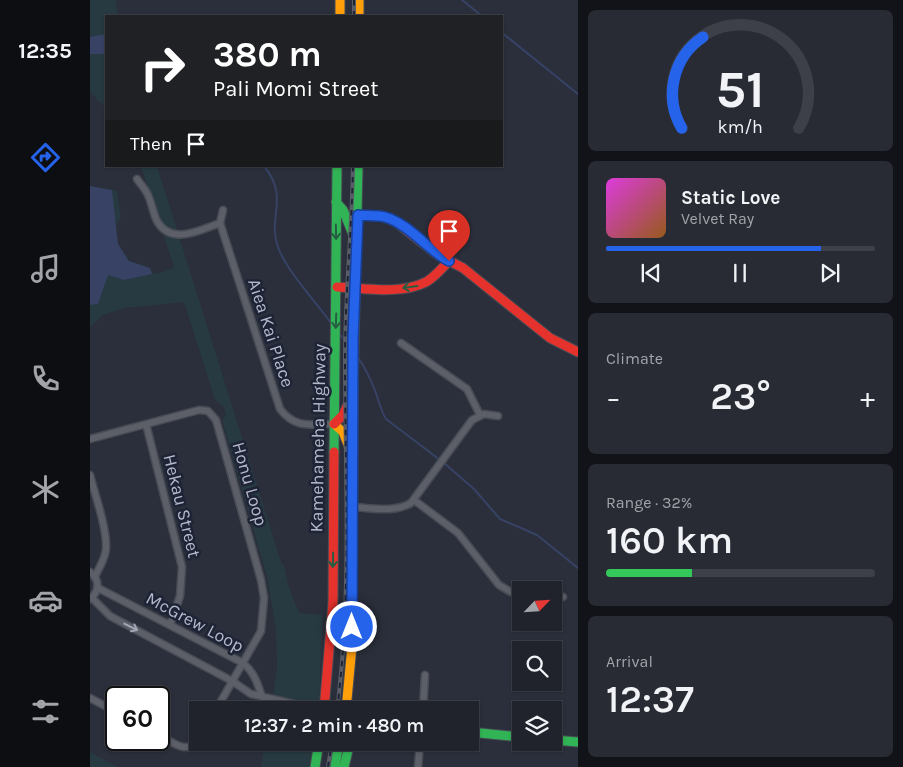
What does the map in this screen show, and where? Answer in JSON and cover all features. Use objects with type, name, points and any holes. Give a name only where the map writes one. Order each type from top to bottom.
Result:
[{"type":"main road","points":[[340,0],[340,15]]},
{"type":"main road","points":[[359,0],[359,15]]},
{"type":"main road","name":"Kamehameha Highway","points":[[325,701],[333,602],[337,167]]},
{"type":"main road","name":"Kamehameha Highway","points":[[347,701],[352,658],[353,338],[358,167]]},
{"type":"main road","points":[[336,190],[348,208],[358,215],[382,216],[391,219],[438,255],[463,268],[550,338],[578,352]]},
{"type":"main road","points":[[336,202],[343,210],[357,244]]},
{"type":"main road","points":[[337,287],[399,288],[416,286],[432,278],[449,261]]},
{"type":"main road","points":[[353,392],[345,411],[334,424],[340,428],[346,437],[353,460]]},
{"type":"main road","points":[[479,733],[512,736]]},
{"type":"main road","points":[[562,741],[578,742]]},
{"type":"main road","points":[[314,767],[317,751]]},
{"type":"main road","points":[[334,767],[338,751]]},
{"type":"main road","points":[[344,767],[348,751]]},
{"type":"street","points":[[137,180],[148,193],[157,221],[164,229],[174,235],[184,234],[220,223],[223,210]]},
{"type":"street","name":"Aiea Kai Place","points":[[220,223],[280,409],[292,421],[300,424],[334,424]]},
{"type":"street","points":[[401,343],[467,389],[480,415]]},
{"type":"street","name":"Honu Loop","points":[[90,439],[198,410],[208,411],[216,420],[262,580],[264,598],[261,631],[232,681]]},
{"type":"street","points":[[353,508],[398,509],[407,505],[414,500],[472,420],[480,415],[490,414],[498,416]]},
{"type":"street","name":"Hekau Street","points":[[146,424],[182,567],[180,596],[170,625]]},
{"type":"street","points":[[90,475],[106,535],[104,560],[93,574],[98,588],[91,598]]},
{"type":"street","points":[[414,500],[458,533],[503,588],[512,592]]},
{"type":"street","name":"McGrew Loop","points":[[98,588],[242,663],[250,669],[258,682],[262,697]]},
{"type":"street","name":"McGrew Loop","points":[[91,598],[110,616],[232,681],[251,694],[280,701]]},
{"type":"street","points":[[424,701],[425,676]]},
{"type":"street","name":"McGrew Loop","points":[[221,701],[232,681]]},
{"type":"street","points":[[90,698],[105,706]]},
{"type":"street","points":[[170,740],[189,748]]},
{"type":"street","points":[[418,767],[419,751]]},
{"type":"shaded area","points":[[90,0],[116,0],[118,15],[105,15],[105,47],[90,39]]},
{"type":"shaded area","points":[[90,50],[105,51],[105,105],[99,102],[90,91]]},
{"type":"shaded area","points":[[141,167],[157,167],[282,565],[284,565],[288,584],[299,613],[323,615],[319,701],[299,701],[273,696],[277,667],[276,630],[267,577],[222,420],[226,416],[224,407],[215,400],[184,302],[125,308],[103,315],[90,327],[90,215],[102,188],[117,191],[121,218],[116,225],[118,244],[129,261],[150,268],[153,274],[174,267]]},
{"type":"shaded area","points":[[264,751],[312,751],[309,767],[261,767]]},
{"type":"shaded area","points":[[90,752],[118,767],[90,767]]},
{"type":"water","points":[[105,34],[105,54],[90,54],[90,37]]},
{"type":"water","points":[[90,186],[112,190],[118,244],[129,261],[150,268],[152,274],[124,280],[108,275],[98,304],[90,305]]},
{"type":"waterway","points":[[462,0],[481,15]]},
{"type":"waterway","points":[[503,34],[578,94]]},
{"type":"waterway","points":[[265,167],[272,177],[276,188],[275,236],[278,247],[294,276],[331,323]]},
{"type":"waterway","points":[[340,334],[349,347]]},
{"type":"waterway","points":[[357,356],[370,378],[386,419],[440,460]]},
{"type":"waterway","points":[[444,463],[474,489],[500,519],[537,535],[578,568]]},
{"type":"railway","points":[[354,0],[354,15]]},
{"type":"railway","points":[[338,701],[345,623],[347,535],[345,335],[353,167]]},
{"type":"railway","points":[[328,767],[331,751]]},
{"type":"traffic: fast","points":[[334,452],[337,167]]},
{"type":"traffic: fast","points":[[353,397],[358,167]]},
{"type":"traffic: fast","points":[[336,202],[343,210],[355,239]]},
{"type":"traffic: fast","points":[[479,733],[512,736]]},
{"type":"traffic: fast","points":[[562,741],[578,742]]},
{"type":"traffic: fast","points":[[315,767],[318,751]]},
{"type":"traffic: fast","points":[[335,767],[338,751]]},
{"type":"traffic: fast","points":[[344,767],[348,751]]},
{"type":"traffic: slow","points":[[340,0],[340,15]]},
{"type":"traffic: slow","points":[[359,0],[359,15]]},
{"type":"traffic: slow","points":[[347,701],[352,646],[353,397]]},
{"type":"traffic: slow","points":[[334,424],[343,432],[350,449]]},
{"type":"traffic: jam","points":[[357,215],[382,216],[396,222],[438,255],[463,268],[550,338],[578,352]]},
{"type":"traffic: jam","points":[[337,287],[394,290],[416,286],[429,280],[449,261]]},
{"type":"traffic: jam","points":[[334,424],[343,415],[351,398]]},
{"type":"traffic: jam","points":[[325,701],[333,602],[334,452]]},
{"type":"route","points":[[352,627],[353,338],[358,215],[382,216],[391,219],[438,255],[449,261]]}]
